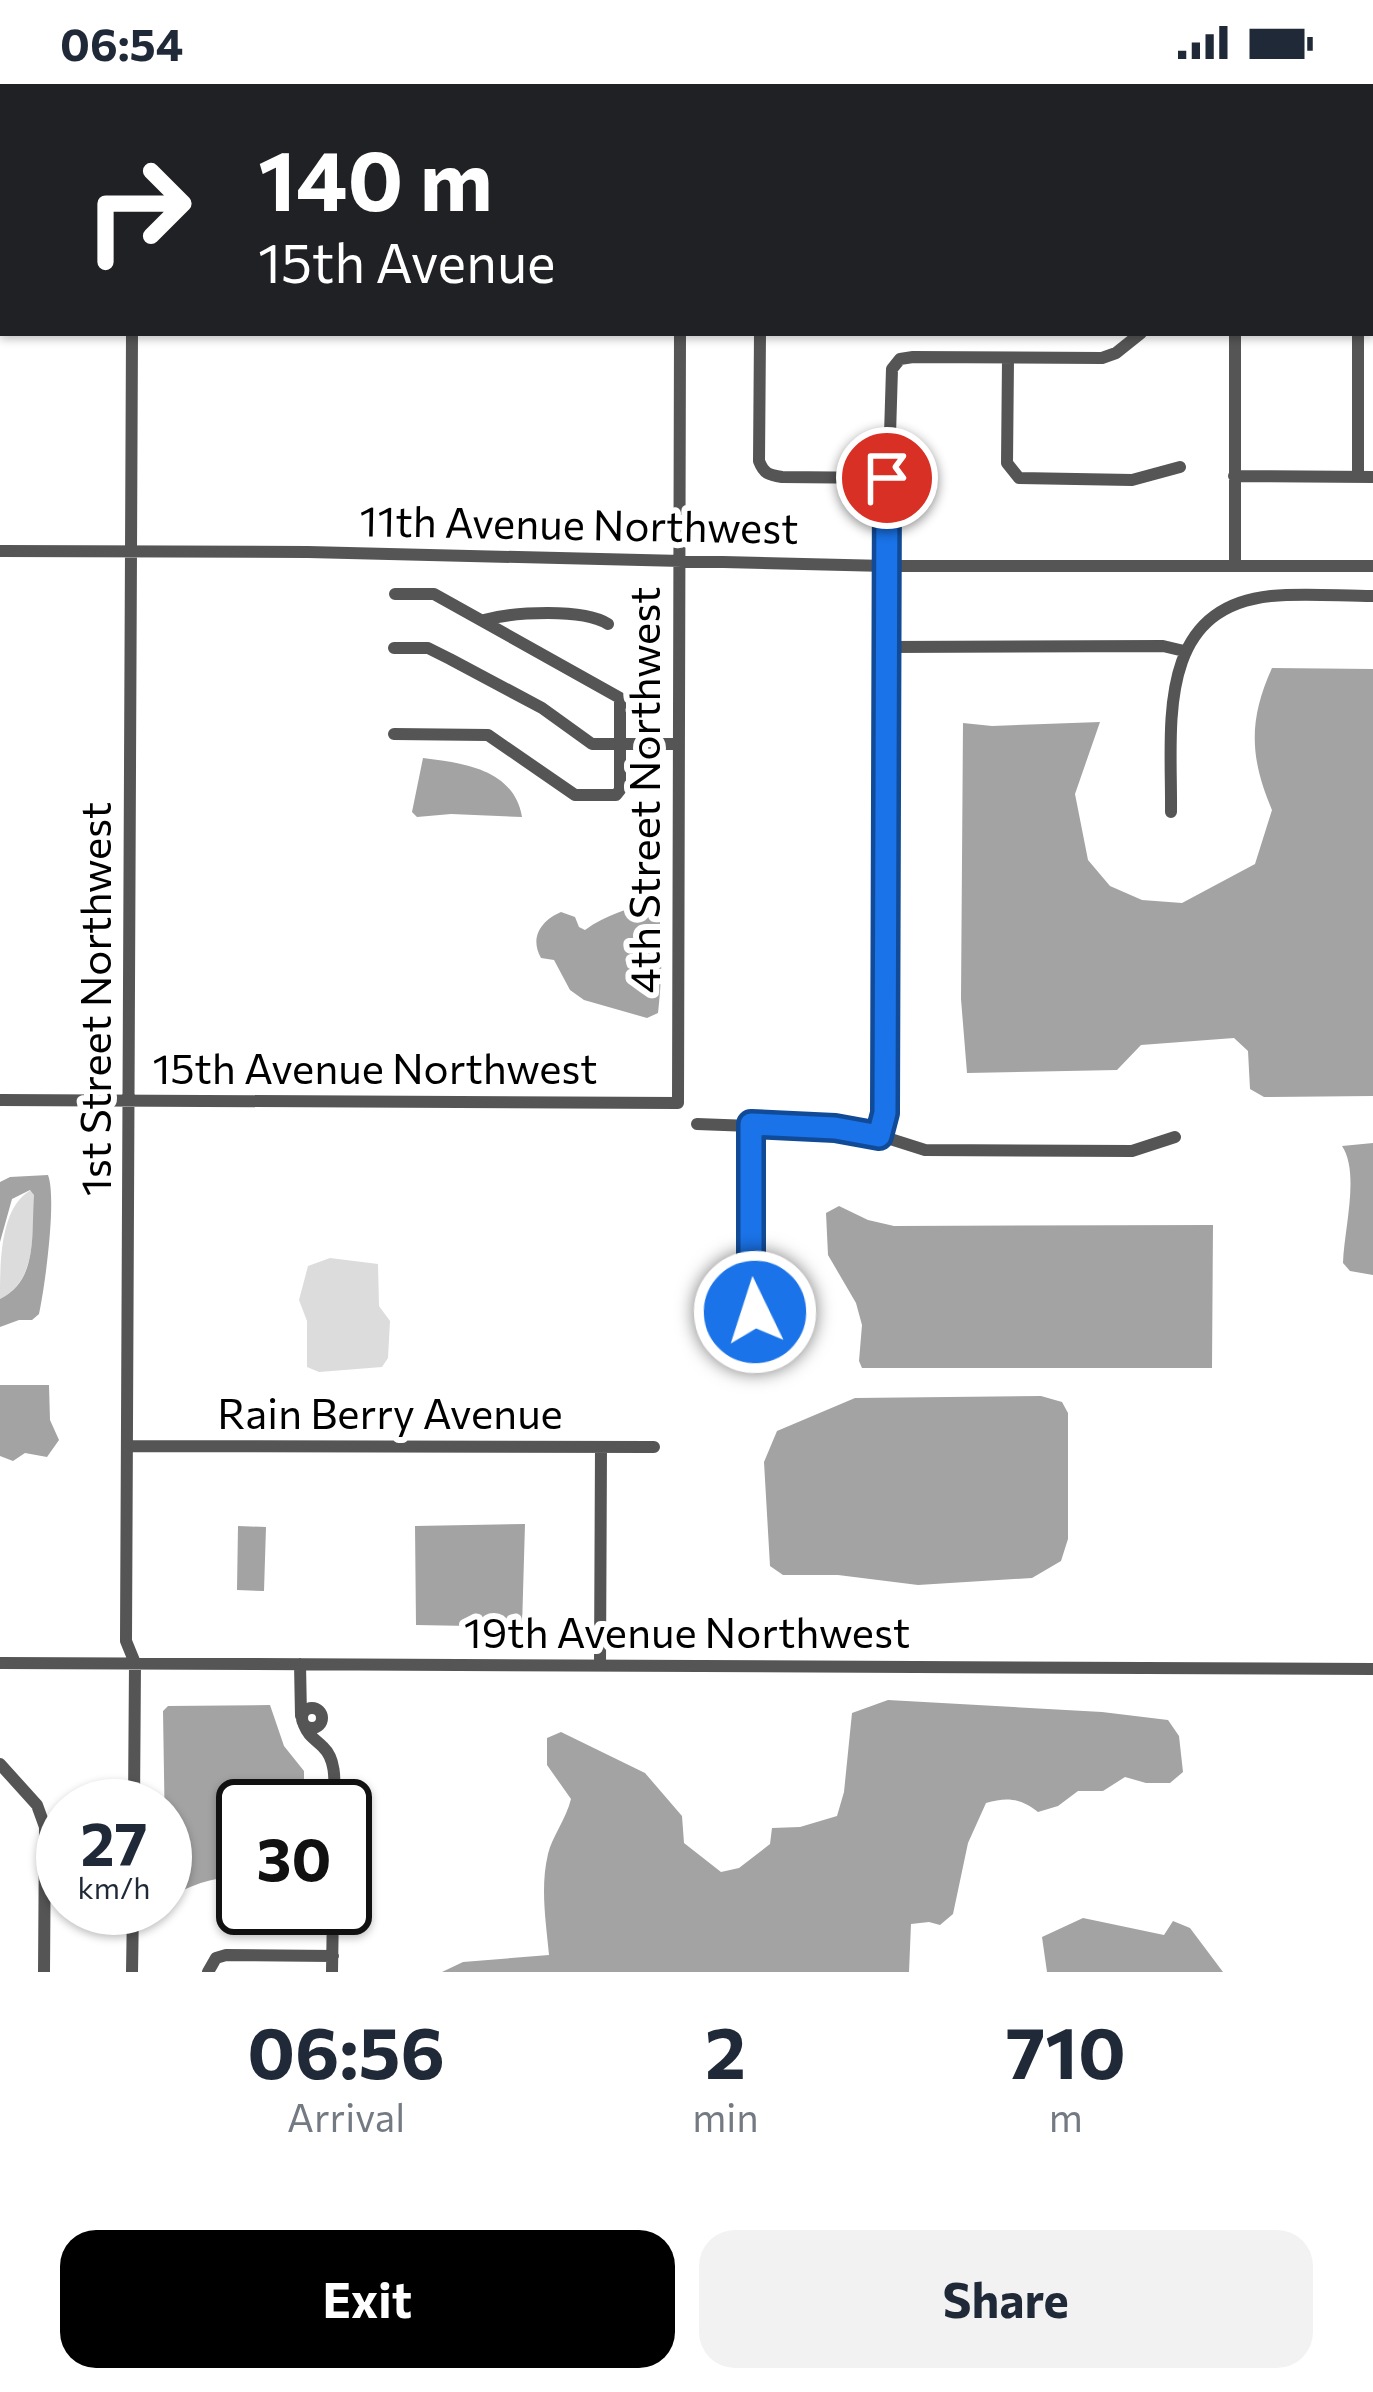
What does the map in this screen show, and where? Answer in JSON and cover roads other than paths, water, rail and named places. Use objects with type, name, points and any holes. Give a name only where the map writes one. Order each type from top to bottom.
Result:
[{"type":"street","name":"1st Street Northwest","points":[[132,336],[126,1641],[135,1663],[134,1779]]},
{"type":"street","name":"4th Street Northwest","points":[[678,1103],[680,336]]},
{"type":"street","points":[[760,336],[759,461],[763,470],[782,477],[887,478]]},
{"type":"street","points":[[879,1136],[885,1113],[886,566],[892,369],[901,359],[1102,358],[1137,336]]},
{"type":"street","points":[[1234,566],[1235,336]]},
{"type":"street","points":[[1358,336],[1358,477]]},
{"type":"street","points":[[1008,359],[1007,463],[1019,478],[1132,480],[1180,467]]},
{"type":"street","points":[[1234,476],[1373,477]]},
{"type":"street","name":"11th Avenue Northwest","points":[[0,551],[886,566],[1373,566]]},
{"type":"street","points":[[394,594],[434,594],[620,698],[620,790],[616,795],[575,795],[488,735],[394,734]]},
{"type":"street","points":[[1171,812],[1172,694],[1184,651],[1211,620],[1239,602],[1271,596],[1373,596]]},
{"type":"street","points":[[483,620],[504,615],[595,615],[608,624]]},
{"type":"street","points":[[886,647],[1142,645],[1184,651]]},
{"type":"street","points":[[394,648],[428,649],[529,701],[592,744],[678,744]]},
{"type":"street","name":"15th Avenue Northwest","points":[[0,1100],[678,1103]]},
{"type":"street","points":[[697,1124],[848,1129],[925,1150],[1132,1151],[1175,1137]]},
{"type":"street","points":[[751,1124],[751,1283],[764,1336]]},
{"type":"street","name":"Rain Berry Avenue","points":[[127,1446],[654,1447]]},
{"type":"street","points":[[600,1666],[602,1447]]},
{"type":"street","name":"19th Avenue Northwest","points":[[0,1663],[1373,1670]]},
{"type":"street","points":[[300,1664],[299,1695],[309,1737],[328,1751],[333,1779]]},
{"type":"street","points":[[306,1717],[322,1714],[319,1744]]},
{"type":"street","points":[[0,1764],[29,1794],[45,1827],[44,1972]]},
{"type":"street","points":[[132,1972],[133,1935]]},
{"type":"street","points":[[332,1972],[333,1935]]},
{"type":"street","points":[[208,1972],[216,1958],[226,1955],[333,1956]]}]
